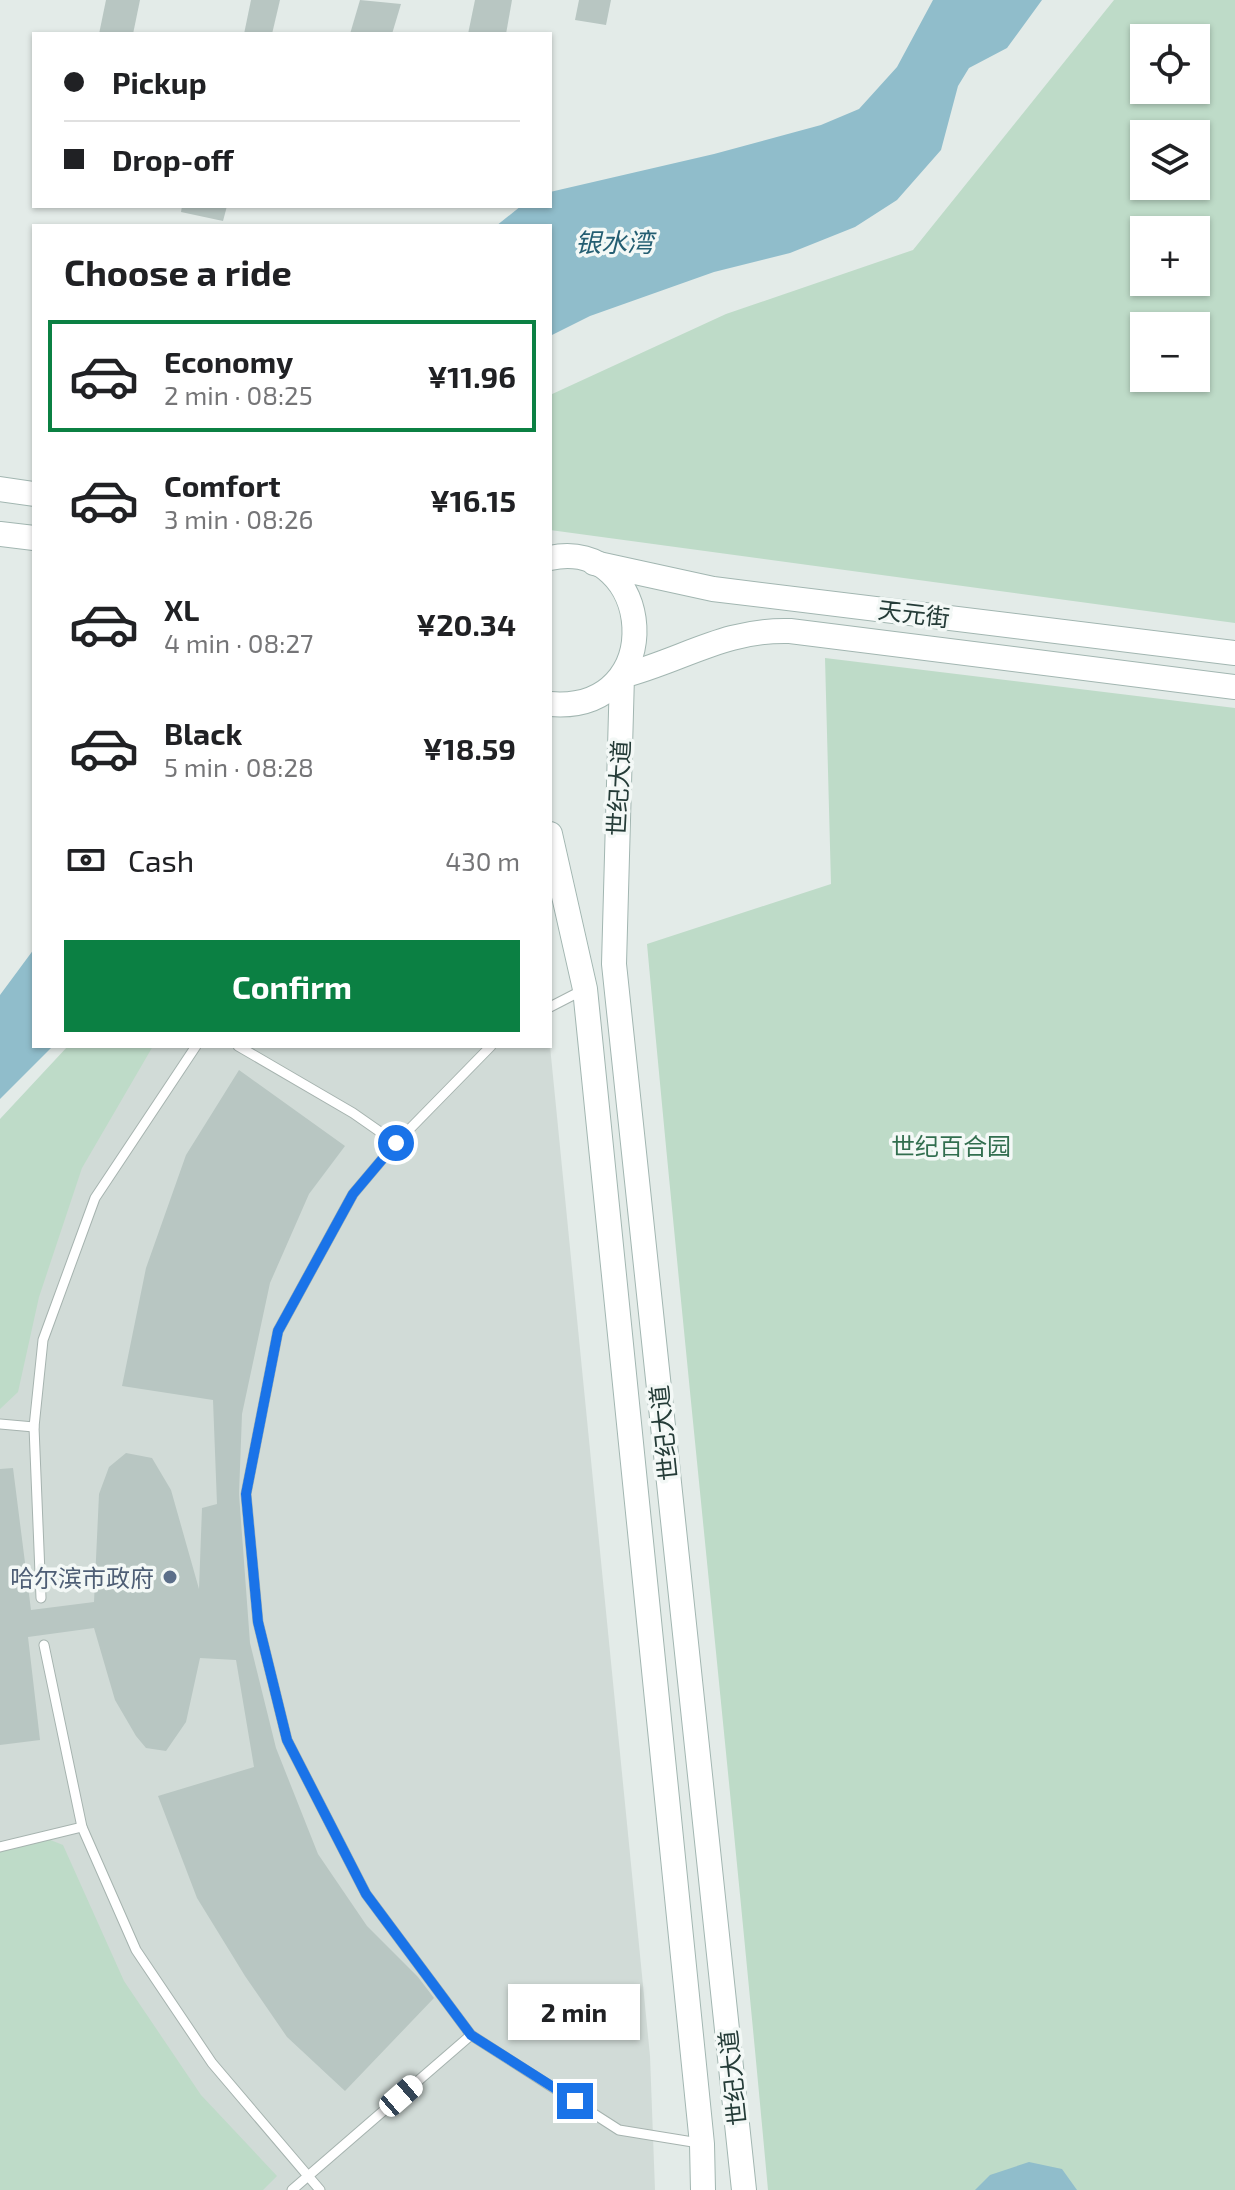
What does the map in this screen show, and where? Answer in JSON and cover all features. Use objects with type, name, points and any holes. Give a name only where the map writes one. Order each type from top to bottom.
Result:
[{"type":"main road","points":[[0,489],[32,494]]},
{"type":"main road","points":[[0,534],[32,538]]},
{"type":"main road","name":"天元街","points":[[552,558],[575,557],[713,589],[1235,653]]},
{"type":"main road","points":[[552,704],[588,701],[606,691],[622,676],[637,635],[635,613],[619,584],[594,563]]},
{"type":"main road","name":"天元街","points":[[622,676],[660,666],[739,633],[790,631],[1235,687]]},
{"type":"main road","name":"世纪大道","points":[[622,676],[614,964],[744,2190]]},
{"type":"main road","name":"世纪大道","points":[[552,843],[585,989],[702,2144],[703,2190]]},
{"type":"lane","points":[[552,1006],[585,989]]},
{"type":"lane","points":[[41,1598],[34,1427],[43,1340],[95,1198],[195,1048]]},
{"type":"lane","points":[[241,1048],[353,1113],[396,1143]]},
{"type":"lane","points":[[489,1048],[396,1143],[353,1194],[278,1331],[246,1494],[258,1622],[287,1740],[366,1894],[471,2035],[619,2130],[702,2144]]},
{"type":"lane","points":[[0,1424],[34,1427]]},
{"type":"lane","points":[[44,1645],[82,1827],[136,1950],[212,2063],[306,2178],[320,2190]]},
{"type":"lane","points":[[0,1847],[82,1827]]},
{"type":"lane","points":[[292,2190],[471,2035]]},
{"type":"shaded area","points":[[81,1048],[550,1048],[650,2056],[655,2190],[0,2190],[0,1156]]},
{"type":"green space","points":[[1114,0],[1235,0],[1235,623],[552,530],[552,394],[726,314],[913,250]]},
{"type":"green space","name":"世纪百合园","points":[[825,658],[1235,708],[1235,2190],[768,2190],[647,944],[831,884]]},
{"type":"green space","points":[[66,1048],[152,1048],[82,1168],[39,1297],[18,1392],[0,1409],[0,1119]]},
{"type":"green space","points":[[43,1837],[63,1845],[124,1981],[201,2095],[277,2176],[263,2190],[0,2190],[0,1851]]},
{"type":"water","name":"银水湾","points":[[933,0],[1042,0],[1007,48],[969,68],[958,86],[941,150],[897,200],[855,227],[790,253],[714,272],[590,316],[552,335],[552,224],[498,224],[518,208],[552,208],[552,192],[714,154],[821,125],[859,109],[897,67]]},
{"type":"water","points":[[32,952],[32,1048],[51,1048],[0,1099],[0,995]]},
{"type":"water","points":[[1029,2162],[1062,2169],[1077,2190],[975,2190],[990,2175]]},
{"type":"building","points":[[106,0],[140,0],[133,32],[99,32]]},
{"type":"building","points":[[251,0],[280,0],[272,32],[244,32]]},
{"type":"building","points":[[360,0],[401,4],[393,32],[351,32]]},
{"type":"building","points":[[475,0],[512,0],[506,32],[468,32]]},
{"type":"building","points":[[579,0],[611,0],[606,25],[575,20]]},
{"type":"building","points":[[182,208],[226,208],[223,221],[181,212]]},
{"type":"building","name":"哈尔滨市政府","points":[[239,1070],[345,1146],[309,1194],[270,1283],[242,1414],[239,1494],[250,1643],[276,1748],[318,1854],[367,1926],[418,1977],[434,1998],[345,2091],[287,2037],[245,1976],[197,1898],[158,1796],[254,1767],[236,1660],[200,1658],[186,1722],[166,1751],[146,1748],[136,1736],[115,1700],[94,1628],[28,1637],[40,1740],[0,1745],[0,1469],[13,1468],[31,1610],[94,1602],[99,1494],[109,1467],[126,1453],[152,1458],[171,1490],[199,1589],[202,1508],[217,1504],[213,1400],[122,1386],[146,1268],[186,1155]]},
{"type":"place","name":"哈尔滨市政府","points":[[170,1577]]},
{"type":"route","points":[[396,1143],[353,1194],[278,1331],[246,1494],[258,1622],[287,1740],[366,1894],[471,2035],[575,2101]]}]
